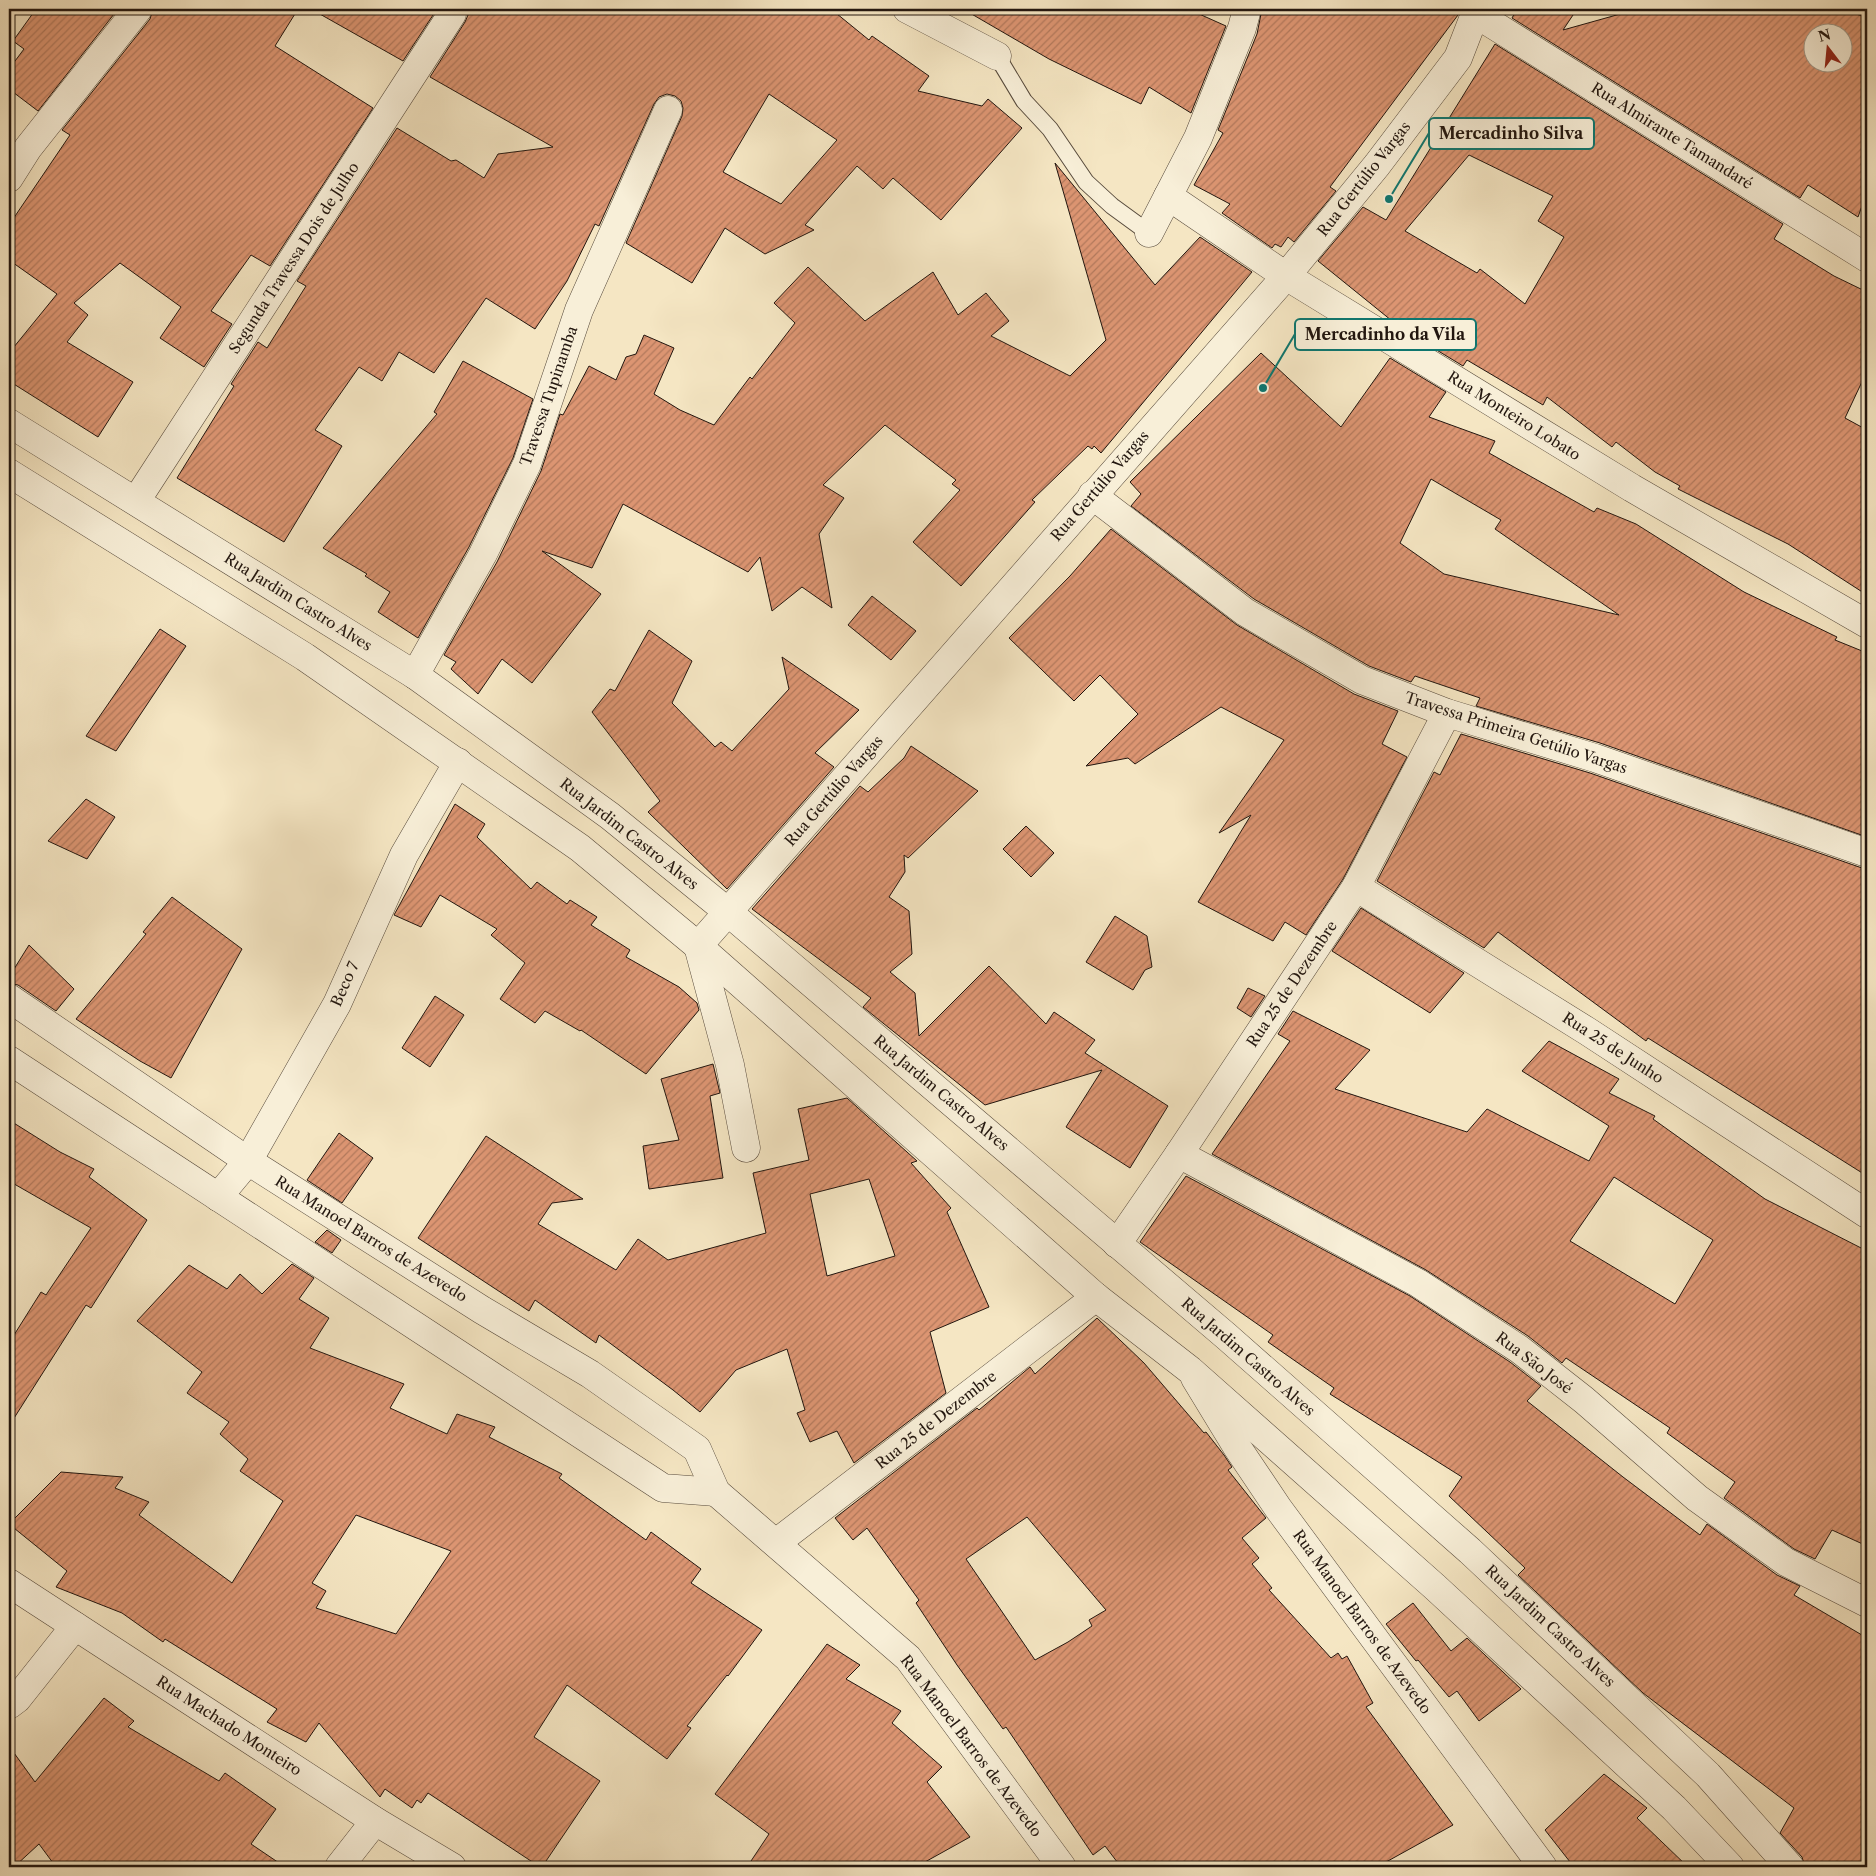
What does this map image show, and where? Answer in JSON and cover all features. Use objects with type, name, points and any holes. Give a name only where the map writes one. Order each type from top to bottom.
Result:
[{"type":"street","points":[[9,178],[28,148],[138,9]]},
{"type":"street","points":[[907,9],[997,56]]},
{"type":"street","points":[[1149,232],[1198,138],[1242,28],[1247,9]]},
{"type":"street","name":"Rua Almirante Tamandaré","points":[[1477,11],[1865,249]]},
{"type":"street","name":"Rua Gertúlio Vargas","points":[[698,946],[1286,276],[1377,165],[1458,58],[1477,11]]},
{"type":"street","name":"Segunda Travessa Dois de Julho","points":[[136,501],[452,14]]},
{"type":"street","name":"Travessa Tupinamba","points":[[415,676],[483,554],[526,464],[579,310],[668,110]]},
{"type":"street","name":"Rua Monteiro Lobato","points":[[1168,196],[1286,276],[1632,488],[1867,624]]},
{"type":"street","name":"Rua Jardim Castro Alves","points":[[9,423],[415,676],[610,816],[728,912],[1226,1336],[1470,1551],[1708,1775],[1790,1867]]},
{"type":"street","points":[[9,473],[306,657],[580,848],[698,946],[1096,1297],[1190,1370],[1442,1594],[1674,1808],[1730,1867]]},
{"type":"street","name":"Travessa Primeira Getúlio Vargas","points":[[1092,495],[1245,612],[1362,680],[1447,713],[1595,758],[1867,853]]},
{"type":"street","name":"Rua 25 de Dezembre","points":[[1117,1244],[1356,887],[1447,713]]},
{"type":"street","name":"Beco 7","points":[[218,1197],[248,1161],[336,1004],[404,855],[458,762]]},
{"type":"street","name":"Rua 25 de Junho","points":[[1356,887],[1587,1030],[1867,1214]]},
{"type":"street","points":[[698,946],[730,1065],[746,1148]]},
{"type":"street","name":"Rua Manoel Barros de Azevedo","points":[[9,998],[248,1161],[482,1310],[590,1374],[697,1449],[716,1492],[908,1658],[1062,1867]]},
{"type":"street","points":[[9,1060],[663,1488],[716,1492]]},
{"type":"street","name":"Rua São José","points":[[1179,1154],[1418,1283],[1504,1338],[1584,1400],[1697,1498],[1786,1562],[1867,1603]]},
{"type":"street","name":"Rua 25 de Dezembre","points":[[776,1544],[1096,1297]]},
{"type":"street","name":"Rua Manoel Barros de Azevedo","points":[[1190,1370],[1237,1447],[1278,1508],[1543,1867]]},
{"type":"street","name":"Rua Machado Monteiro","points":[[9,1583],[375,1821],[452,1867]]},
{"type":"street","points":[[9,1705],[17,1698],[75,1626]]},
{"type":"street","points":[[340,1867],[375,1821]]},
{"type":"lane","points":[[997,56],[1024,101],[1050,129],[1086,182],[1112,206],[1149,232]]},
{"type":"building","points":[[36,9],[118,9],[38,111],[9,89],[9,69],[24,49],[13,41]]},
{"type":"building","points":[[153,9],[298,9],[275,46],[373,108],[270,266],[251,255],[211,311],[232,324],[204,367],[160,338],[181,307],[120,263],[74,303],[88,315],[67,342],[133,382],[98,437],[9,381],[9,353],[57,294],[9,260],[9,225],[70,135],[62,130],[150,19]]},
{"type":"building","points":[[311,9],[437,9],[403,61]]},
{"type":"building","points":[[466,9],[831,9],[869,40],[872,36],[929,76],[918,91],[982,106],[988,99],[1022,128],[941,220],[893,178],[883,189],[857,166],[805,225],[814,230],[765,254],[725,228],[692,283],[626,243],[682,116],[683,108],[681,101],[675,96],[667,94],[659,97],[654,104],[599,226],[595,224],[567,281],[535,329],[486,298],[434,373],[399,352],[382,381],[359,367],[315,430],[342,446],[284,542],[177,478],[234,386],[231,384],[258,342],[267,348],[306,286],[297,281],[397,128],[451,161],[456,160],[484,178],[498,154],[553,147],[430,77],[468,15]],"holes":[[[769,94],[837,140],[781,204],[723,172]]]},
{"type":"building","points":[[963,9],[1188,9],[1226,26],[1191,113],[1149,87],[1141,104],[1049,59]]},
{"type":"building","points":[[1262,9],[1460,9],[1458,15],[1330,187],[1336,191],[1294,242],[1288,237],[1281,247],[1275,244],[1272,248],[1222,213],[1230,204],[1194,185],[1223,133],[1218,130],[1257,34]]},
{"type":"building","points":[[1517,9],[1577,9],[1563,30],[1638,9],[1843,9],[1867,18],[1867,192],[1858,217],[1808,185],[1800,198],[1512,18]]},
{"type":"building","points":[[1495,44],[1783,224],[1774,239],[1834,276],[1867,292],[1867,371],[1845,418],[1867,430],[1867,595],[1788,544],[1678,489],[1680,486],[1655,472],[1616,442],[1612,447],[1547,397],[1543,405],[1467,360],[1463,366],[1402,329],[1318,261],[1363,207],[1386,220]],"holes":[[[1469,155],[1553,196],[1538,221],[1564,237],[1525,304],[1480,269],[1477,273],[1405,231]]]},
{"type":"building","points":[[1055,163],[1155,285],[1200,237],[1252,272],[1101,453],[1094,446],[1092,449],[1088,446],[1032,500],[1035,502],[961,586],[913,542],[960,490],[952,484],[956,480],[885,425],[823,485],[844,498],[819,534],[832,608],[802,587],[772,611],[760,557],[748,572],[623,504],[592,568],[542,551],[601,594],[532,683],[502,659],[478,694],[451,669],[456,662],[444,655],[497,562],[541,471],[560,414],[563,415],[589,366],[616,380],[626,357],[636,354],[644,335],[674,348],[654,394],[680,410],[714,425],[750,377],[752,379],[795,323],[774,303],[808,267],[865,321],[933,272],[958,315],[986,293],[1009,321],[991,336],[1070,376],[1106,340]]},
{"type":"building","points":[[1261,353],[1341,427],[1390,358],[1446,392],[1429,417],[1495,441],[1489,453],[1594,512],[1597,508],[1636,524],[1744,592],[1837,637],[1835,640],[1867,653],[1867,837],[1600,743],[1476,706],[1480,698],[1415,676],[1411,682],[1369,666],[1254,599],[1131,506],[1141,494],[1130,482]],"holes":[[[1431,479],[1501,520],[1495,529],[1619,615],[1444,574],[1400,543]]]},
{"type":"building","points":[[463,361],[533,399],[513,458],[469,547],[418,638],[378,612],[390,592],[365,576],[367,574],[323,548],[437,414],[434,412]]},
{"type":"building","points":[[1111,529],[1237,625],[1354,694],[1398,711],[1382,744],[1407,757],[1343,879],[1306,935],[1285,922],[1273,941],[1198,902],[1251,815],[1219,833],[1284,740],[1221,707],[1135,764],[1128,758],[1086,766],[1138,714],[1100,675],[1074,701],[1009,638],[1070,576]]},
{"type":"building","points":[[872,596],[916,631],[891,660],[848,625]]},
{"type":"building","points":[[160,629],[186,646],[116,751],[86,736]]},
{"type":"building","points":[[649,630],[692,661],[672,703],[715,747],[721,742],[732,751],[789,689],[782,657],[859,710],[815,753],[834,767],[727,889],[648,812],[660,801],[592,712],[610,689],[615,691]]},
{"type":"building","points":[[1461,734],[1590,773],[1862,868],[1867,868],[1867,1176],[1648,1038],[1646,1041],[1498,932],[1484,948],[1377,881],[1434,772],[1440,775]]},
{"type":"building","points":[[911,746],[978,791],[908,858],[904,855],[905,872],[889,897],[909,911],[912,954],[890,972],[915,993],[919,1036],[989,966],[1046,1024],[1054,1012],[1095,1040],[1085,1053],[1168,1106],[1130,1168],[1066,1127],[1102,1070],[985,1105],[863,1007],[871,998],[752,909],[860,786],[868,792],[904,758]]},
{"type":"building","points":[[86,799],[115,817],[87,859],[48,841]]},
{"type":"building","points":[[455,804],[485,824],[477,837],[531,889],[537,882],[567,904],[570,900],[597,917],[591,925],[630,950],[626,957],[679,987],[697,1003],[699,1010],[646,1074],[581,1030],[545,1011],[535,1023],[500,999],[525,963],[491,935],[497,929],[440,895],[421,927],[394,915]]},
{"type":"building","points":[[1026,826],[1054,853],[1031,877],[1003,849]]},
{"type":"building","points":[[172,897],[242,949],[171,1078],[140,1061],[76,1019],[146,934],[143,932]]},
{"type":"building","points":[[1361,908],[1464,973],[1430,1013],[1332,951]]},
{"type":"building","points":[[1115,916],[1147,936],[1152,967],[1145,970],[1133,990],[1086,962]]},
{"type":"building","points":[[29,945],[74,989],[56,1011],[18,985],[9,983],[9,977]]},
{"type":"building","points":[[1248,988],[1265,996],[1251,1017],[1237,1008]]},
{"type":"building","points":[[435,996],[464,1015],[430,1067],[402,1048]]},
{"type":"building","points":[[1293,1011],[1370,1050],[1335,1089],[1467,1132],[1487,1109],[1589,1161],[1609,1126],[1522,1071],[1549,1041],[1619,1079],[1609,1093],[1655,1116],[1653,1119],[1765,1199],[1867,1251],[1867,1546],[1832,1530],[1815,1559],[1794,1549],[1724,1498],[1735,1482],[1667,1433],[1670,1428],[1566,1358],[1562,1363],[1528,1336],[1426,1270],[1212,1154],[1290,1041],[1278,1034]],"holes":[[[1614,1177],[1713,1240],[1675,1304],[1570,1241]]]},
{"type":"building","points":[[713,1064],[720,1093],[710,1096],[723,1178],[649,1189],[643,1146],[679,1140],[661,1079]]},
{"type":"building","points":[[847,1098],[917,1161],[911,1163],[951,1208],[947,1212],[989,1307],[930,1332],[946,1393],[854,1463],[837,1431],[810,1442],[797,1413],[805,1410],[787,1349],[736,1370],[700,1412],[599,1335],[596,1343],[535,1300],[529,1311],[418,1238],[486,1136],[583,1199],[552,1203],[538,1224],[616,1270],[638,1239],[668,1260],[766,1233],[753,1173],[809,1160],[798,1109]],"holes":[[[869,1179],[895,1256],[827,1276],[810,1194]]]},
{"type":"building","points":[[9,1120],[60,1152],[94,1169],[89,1177],[147,1220],[91,1308],[86,1305],[9,1426],[9,1343],[41,1292],[46,1295],[91,1228],[9,1181]]},
{"type":"building","points":[[339,1133],[373,1158],[342,1203],[307,1180]]},
{"type":"building","points":[[1186,1176],[1410,1296],[1510,1362],[1541,1386],[1527,1401],[1623,1477],[1700,1535],[1707,1524],[1777,1575],[1800,1586],[1794,1595],[1867,1638],[1867,1867],[1805,1867],[1802,1857],[1780,1833],[1794,1808],[1643,1693],[1518,1575],[1525,1568],[1449,1496],[1462,1477],[1330,1394],[1334,1388],[1268,1342],[1273,1335],[1140,1242]]},
{"type":"building","points":[[327,1230],[341,1240],[332,1253],[315,1242]]},
{"type":"building","points":[[292,1264],[314,1278],[299,1299],[329,1318],[310,1348],[404,1384],[390,1408],[447,1434],[457,1414],[495,1427],[489,1437],[562,1474],[559,1478],[646,1540],[651,1532],[701,1569],[691,1583],[762,1630],[728,1676],[687,1726],[691,1728],[667,1759],[567,1685],[534,1737],[600,1781],[542,1867],[428,1793],[421,1803],[417,1800],[412,1808],[385,1789],[380,1797],[319,1723],[306,1742],[267,1722],[277,1709],[165,1639],[163,1642],[122,1613],[56,1587],[67,1571],[9,1524],[61,1472],[123,1477],[115,1488],[149,1502],[139,1515],[232,1583],[283,1501],[240,1471],[248,1459],[220,1434],[229,1422],[187,1393],[202,1372],[137,1321],[189,1265],[227,1289],[240,1274],[262,1294]],"holes":[[[356,1515],[451,1551],[396,1634],[316,1608],[326,1591],[312,1583]]]},
{"type":"building","points":[[1097,1318],[1144,1363],[1204,1433],[1206,1432],[1232,1467],[1228,1470],[1266,1518],[1242,1538],[1259,1558],[1252,1564],[1272,1588],[1269,1590],[1331,1658],[1338,1653],[1342,1659],[1347,1656],[1373,1703],[1366,1707],[1453,1825],[1377,1867],[1121,1867],[1105,1846],[1093,1855],[1006,1727],[1003,1729],[957,1665],[916,1603],[919,1600],[867,1528],[853,1540],[835,1518],[977,1408],[979,1410],[1030,1367],[1035,1374]],"holes":[[[1027,1517],[1106,1610],[1089,1620],[1092,1626],[1035,1660],[966,1559]]]},
{"type":"building","points":[[1413,1603],[1451,1651],[1467,1638],[1521,1689],[1479,1721],[1457,1691],[1449,1697],[1386,1624]]},
{"type":"building","points":[[827,1644],[860,1665],[846,1679],[901,1711],[892,1723],[942,1767],[927,1782],[970,1837],[916,1867],[747,1867],[769,1834],[715,1794]]},
{"type":"building","points":[[104,1698],[134,1721],[128,1727],[219,1781],[225,1773],[276,1809],[251,1844],[285,1867],[56,1867],[39,1844],[14,1867],[9,1867],[9,1746],[35,1782]]},
{"type":"building","points":[[1604,1774],[1647,1808],[1637,1818],[1688,1867],[1574,1867],[1545,1830]]},
{"type":"place","name":"Mercadinho Silva","points":[[1389,199]]},
{"type":"place","name":"Mercadinho da Vila","points":[[1263,388]]}]
